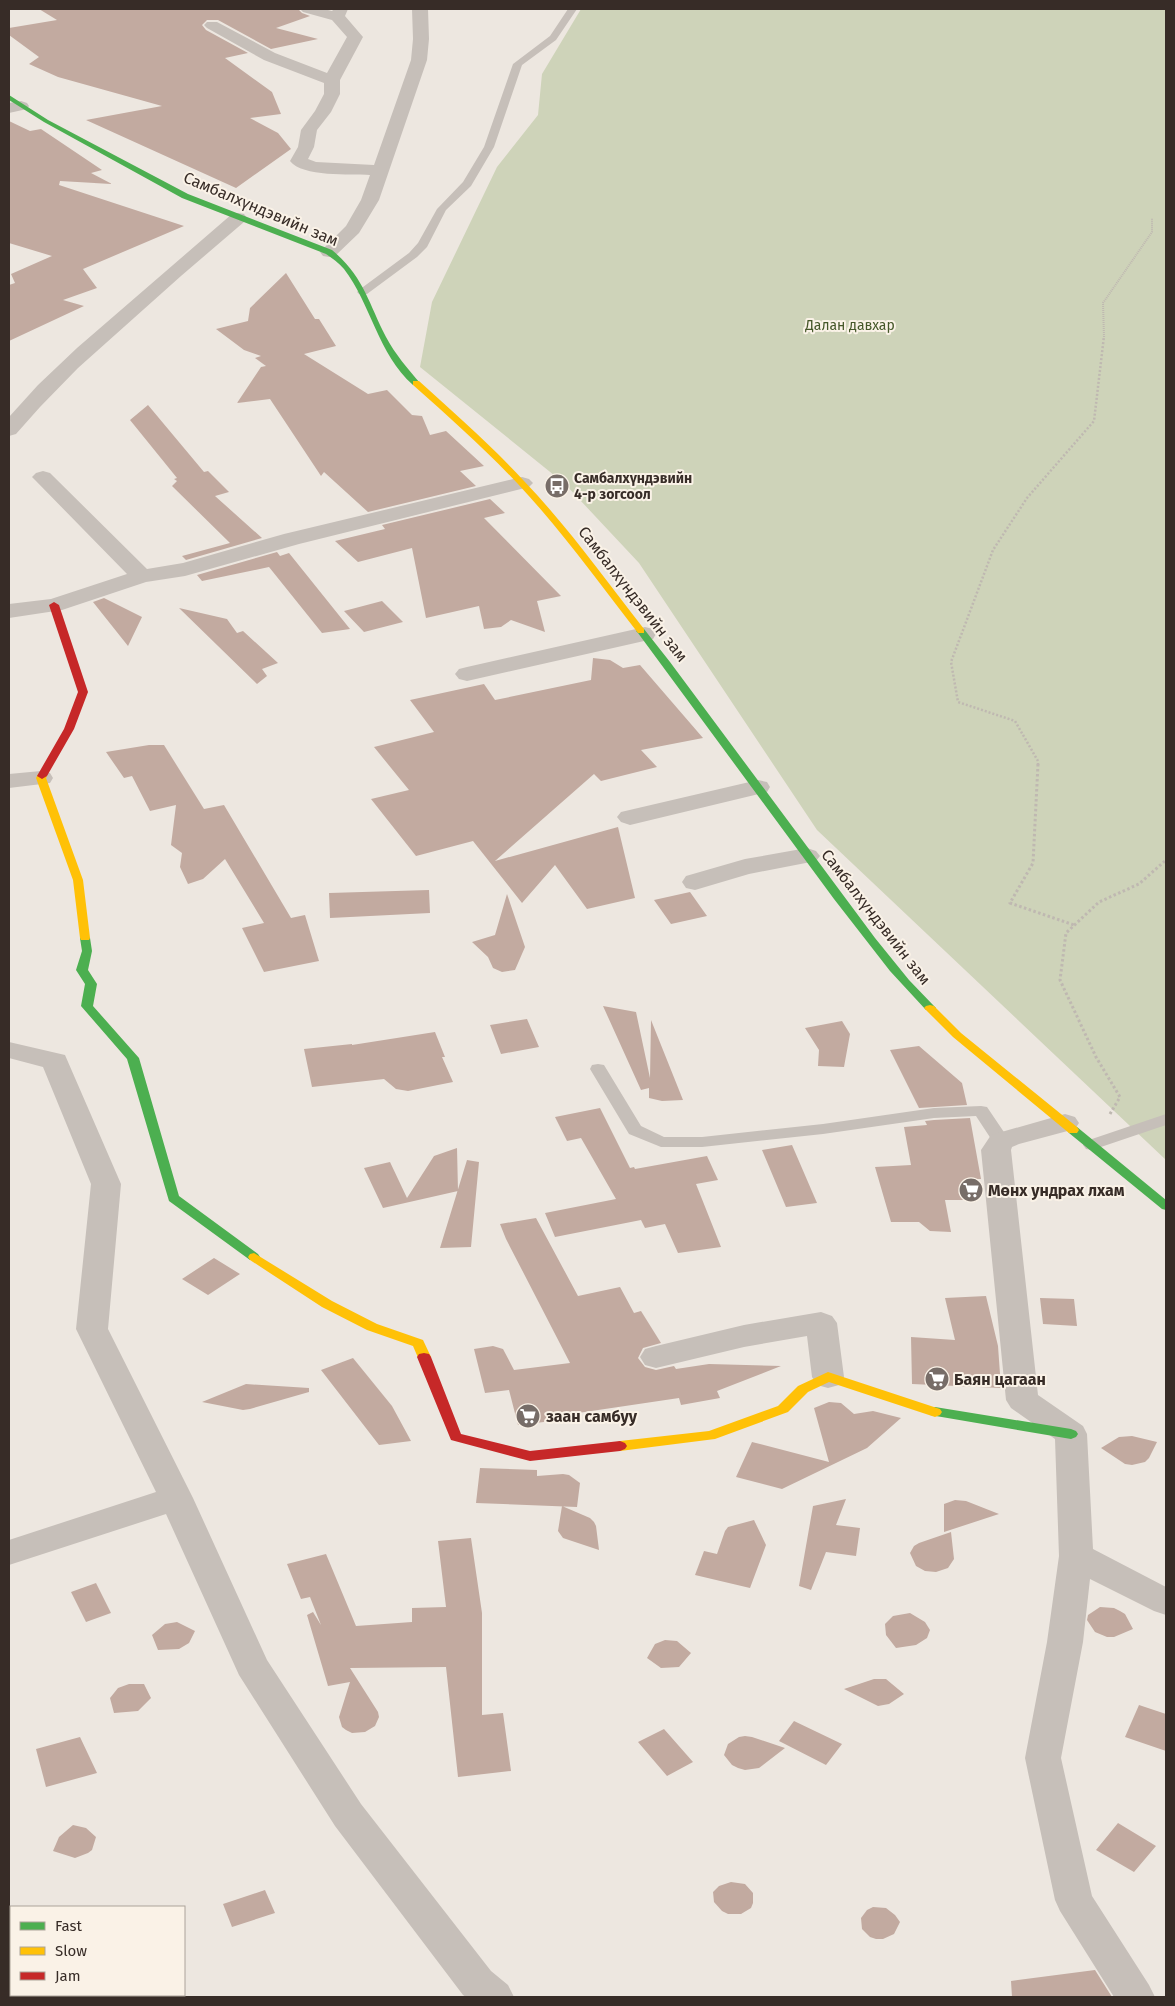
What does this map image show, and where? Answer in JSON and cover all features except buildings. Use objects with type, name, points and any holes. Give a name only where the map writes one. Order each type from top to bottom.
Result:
[{"type":"street","points":[[308,9],[339,13],[355,37],[332,80],[332,94],[323,112],[309,130],[306,147],[299,158],[300,162],[316,167],[381,170]]},
{"type":"street","points":[[329,252],[353,229],[370,200],[418,60],[422,39],[420,9]]},
{"type":"street","points":[[212,25],[272,59],[306,73],[332,80]]},
{"type":"street","name":"Самбалхүндэвийн зам","points":[[13,104],[185,196],[329,252],[345,265],[363,292],[383,338],[408,376],[522,483],[575,546],[645,634],[807,856],[891,965],[920,999],[957,1035],[1166,1206]]},
{"type":"street","points":[[9,430],[28,406],[76,359],[170,274],[238,218]]},
{"type":"street","points":[[43,477],[142,576]]},
{"type":"street","points":[[9,611],[54,605],[142,576],[185,569],[292,539],[522,483]]},
{"type":"street","points":[[41,778],[69,730],[83,692],[54,605]]},
{"type":"street","points":[[467,674],[645,634]]},
{"type":"street","points":[[9,781],[41,778]]},
{"type":"street","points":[[41,778],[78,880],[88,951],[82,970],[91,984],[87,1006],[133,1058],[173,1198],[245,1251],[327,1304],[372,1327],[418,1343],[456,1437],[530,1456],[710,1436],[783,1409],[803,1389],[828,1377],[932,1412],[1071,1434]]},
{"type":"street","points":[[630,817],[758,787]]},
{"type":"street","points":[[695,882],[745,868],[807,856]]},
{"type":"street","points":[[9,1050],[55,1061],[106,1184],[92,1329],[176,1498],[252,1665],[348,1816],[477,1983],[494,1997]]},
{"type":"street","points":[[1065,1123],[1001,1141],[996,1150],[1022,1400],[1071,1434]]},
{"type":"street","points":[[656,1357],[744,1336],[821,1323],[828,1377]]},
{"type":"street","points":[[1071,1434],[1076,1556],[1064,1642],[1042,1758],[1074,1900],[1136,1997]]},
{"type":"street","points":[[9,1553],[176,1498]]},
{"type":"street","points":[[1076,1556],[1166,1602]]},
{"type":"lane","points":[[363,292],[413,255],[422,245],[442,210],[467,184],[489,147],[518,64],[523,58],[553,38],[572,9]]},
{"type":"lane","points":[[598,1069],[635,1130],[660,1142],[702,1142],[823,1129],[934,1113],[981,1111],[1001,1141]]},
{"type":"lane","points":[[1092,1145],[1166,1119]]},
{"type":"path","points":[[1074,925],[1010,904],[1034,863],[1038,761],[1015,721],[958,702],[951,662],[993,550],[1027,498],[1094,421],[1104,338],[1103,303],[1152,232],[1152,218]]},
{"type":"path","points":[[1092,1145],[1120,1097],[1096,1057],[1060,980],[1066,933],[1098,902],[1139,884],[1166,860]]},
{"type":"green space","name":"Далан давхар","points":[[581,9],[1166,9],[1166,1160],[817,830],[639,563],[565,484],[420,367],[432,302],[497,167],[538,115],[542,74]]},
{"type":"traffic: fast","points":[[9,97],[46,121],[185,196],[329,252],[345,265],[357,282],[383,338],[408,376],[416,383]]},
{"type":"traffic: fast","points":[[641,631],[838,897],[893,968],[930,1008]]},
{"type":"traffic: fast","points":[[85,938],[87,951],[82,970],[91,984],[87,1006],[133,1058],[173,1198],[254,1257]]},
{"type":"traffic: fast","points":[[1073,1130],[1166,1206]]},
{"type":"traffic: fast","points":[[935,1412],[1071,1434]]},
{"type":"traffic: slow","points":[[416,383],[522,483],[568,537],[641,631]]},
{"type":"traffic: slow","points":[[42,776],[41,778],[78,880],[85,938]]},
{"type":"traffic: slow","points":[[930,1008],[957,1035],[1073,1130]]},
{"type":"traffic: slow","points":[[254,1257],[327,1304],[372,1327],[418,1343],[424,1357]]},
{"type":"traffic: slow","points":[[620,1446],[710,1436],[783,1409],[803,1389],[828,1377],[935,1412]]},
{"type":"traffic: jam","points":[[42,776],[69,729],[83,692],[54,605]]},
{"type":"traffic: jam","points":[[424,1357],[456,1437],[530,1456],[620,1446]]},
{"type":"place","name":"Самбалхүндэвийн 4-р зогсоол","points":[[557,486]]},
{"type":"place","name":"Мөнх ундрах лхам","points":[[971,1190]]},
{"type":"place","name":"Баян цагаан","points":[[937,1379]]},
{"type":"place","name":"заан самбуу","points":[[528,1416]]}]
